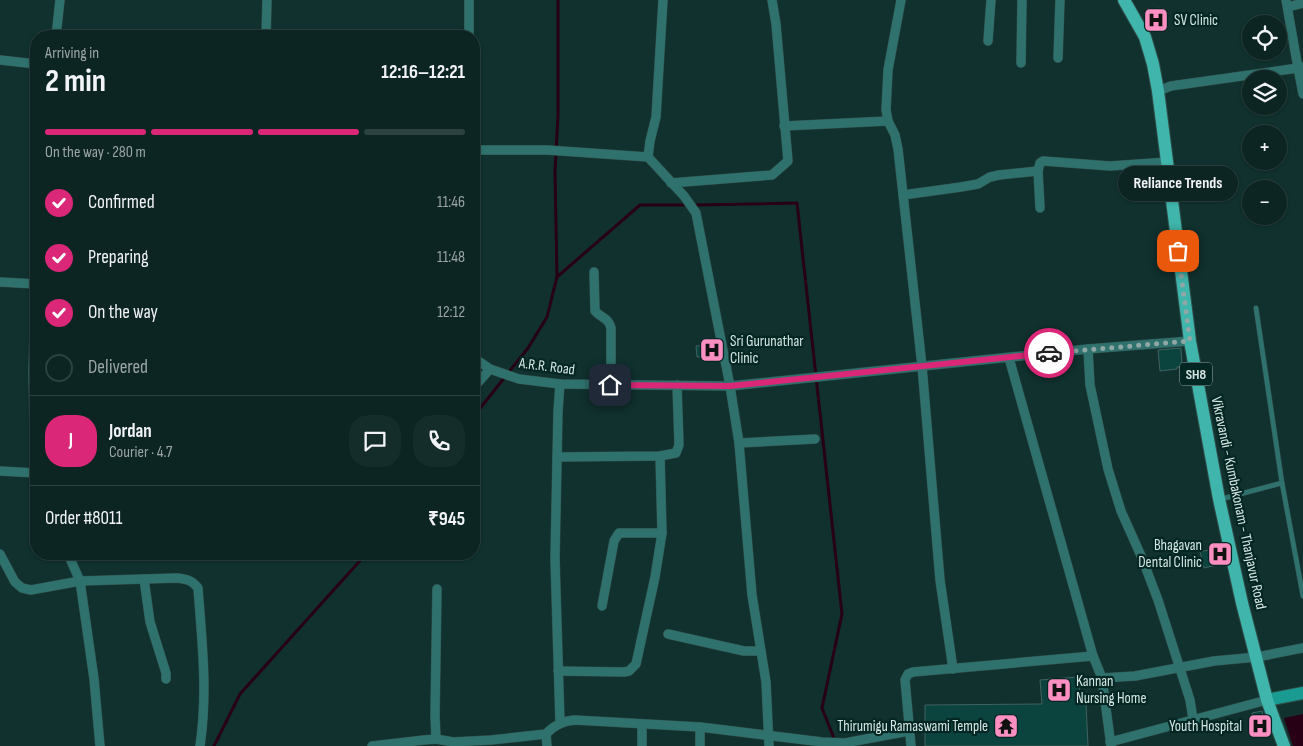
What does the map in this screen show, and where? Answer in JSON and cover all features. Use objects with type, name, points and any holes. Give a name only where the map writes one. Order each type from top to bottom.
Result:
[{"type":"main road","name":"Vikravandi - Kumbakonam - Thanjavur Road","points":[[1124,0],[1145,37],[1153,64],[1190,341],[1219,500],[1242,603],[1267,700],[1284,746]]},
{"type":"street","points":[[57,30],[60,0]]},
{"type":"street","points":[[266,30],[267,0]]},
{"type":"street","points":[[469,0],[469,30]]},
{"type":"street","points":[[648,158],[656,117],[663,0]]},
{"type":"street","points":[[671,183],[772,175],[788,161],[776,24],[772,0]]},
{"type":"street","points":[[901,0],[888,70],[886,110],[898,149],[922,366],[940,580],[953,668]]},
{"type":"street","points":[[988,41],[991,0]]},
{"type":"street","points":[[1021,63],[1022,0]]},
{"type":"street","points":[[1058,58],[1060,0]]},
{"type":"street","points":[[1303,3],[1287,3],[1300,67],[1303,94]]},
{"type":"street","points":[[0,60],[30,63]]},
{"type":"street","points":[[1158,91],[1171,86],[1300,67]]},
{"type":"street","points":[[784,126],[888,121]]},
{"type":"street","points":[[480,150],[547,150],[648,158],[684,196],[696,213],[740,444],[751,586],[766,682],[768,746]]},
{"type":"street","points":[[1040,208],[1038,171],[1040,163],[1048,160],[1110,166],[1167,162]]},
{"type":"street","points":[[903,194],[961,187],[978,184],[990,177],[999,175],[1038,171]]},
{"type":"street","points":[[594,272],[595,311],[610,322],[610,385]]},
{"type":"street","points":[[0,282],[30,284]]},
{"type":"street","name":"A.R.R. Road","points":[[480,362],[493,370],[519,379],[560,384],[730,386],[1088,349],[1190,341]]},
{"type":"street","points":[[1088,349],[1090,385],[1108,470],[1122,511],[1158,600],[1190,700],[1193,720]]},
{"type":"street","points":[[1009,358],[1093,656],[1102,678],[1110,744],[1267,700],[1303,693]]},
{"type":"street","points":[[480,382],[493,370]]},
{"type":"street","points":[[560,384],[556,559],[560,723]]},
{"type":"street","points":[[557,457],[660,456],[676,453],[679,445],[677,386]]},
{"type":"street","points":[[740,444],[815,439]]},
{"type":"street","points":[[558,671],[624,672],[633,668],[655,577],[662,534],[660,456]]},
{"type":"street","points":[[0,471],[30,474]]},
{"type":"street","points":[[602,606],[614,540],[619,533],[662,534]]},
{"type":"street","points":[[0,554],[16,582],[22,588],[31,590],[80,581],[185,579],[193,582],[198,588],[205,680],[204,718],[200,746]]},
{"type":"street","points":[[71,560],[80,581],[94,679],[100,746]]},
{"type":"street","points":[[144,579],[150,622],[166,673],[166,679]]},
{"type":"street","points":[[436,739],[438,589]]},
{"type":"street","points":[[668,634],[744,651],[761,652]]},
{"type":"street","points":[[1102,678],[1135,676],[1214,661],[1257,657],[1303,648]]},
{"type":"street","points":[[911,746],[905,680],[908,674],[912,672],[1093,656]]},
{"type":"street","points":[[372,746],[424,743],[436,739],[453,744],[491,743],[546,734],[552,727],[560,723],[575,720],[700,727],[822,742],[845,743],[910,731]]},
{"type":"street","points":[[642,724],[642,746]]},
{"type":"street","points":[[700,727],[700,746]]},
{"type":"street","points":[[546,734],[547,746]]},
{"type":"lane","points":[[1256,308],[1282,483],[1303,596]]},
{"type":"lane","points":[[1219,500],[1282,483]]},
{"type":"shaded area","points":[[1303,714],[1303,746],[1293,746],[1284,718]]},
{"type":"building","points":[[1159,8],[1164,26],[1151,30],[1146,12]]},
{"type":"building","points":[[716,345],[716,356],[697,357],[696,346]]},
{"type":"building","points":[[1181,348],[1182,367],[1160,371],[1158,350]]},
{"type":"building","points":[[1221,547],[1225,563],[1204,568],[1200,552]]},
{"type":"building","name":"Thirumigu Ramaswami Temple","points":[[1078,677],[1081,703],[1086,703],[1088,746],[925,746],[925,705],[1042,704],[1040,680]]},
{"type":"building","points":[[1262,711],[1266,729],[1255,731],[1252,713]]},
{"type":"waterway","points":[[480,408],[528,348],[547,317],[557,277],[555,172],[558,115],[558,0]]},
{"type":"waterway","points":[[693,205],[797,203],[842,614],[822,708],[835,741]]},
{"type":"waterway","points":[[557,277],[640,205],[687,205]]},
{"type":"waterway","points":[[214,746],[240,694],[361,560]]},
{"type":"way so far","points":[[1049,353],[1190,341],[1178,251]]},
{"type":"place","name":"SV Clinic","points":[[1156,20]]},
{"type":"place","name":"Reliance Trends","points":[[1178,251]]},
{"type":"place","name":"Sri Gurunathar Clinic","points":[[712,350]]},
{"type":"place","name":"Bhagavan Dental Clinic","points":[[1220,554]]},
{"type":"place","name":"Kannan Nursing Home","points":[[1059,690]]},
{"type":"place","name":"Thirumigu Ramaswami Temple","points":[[1006,726]]},
{"type":"place","name":"Youth Hospital","points":[[1260,726]]},
{"type":"route","points":[[610,385],[730,386],[1049,353]]}]
